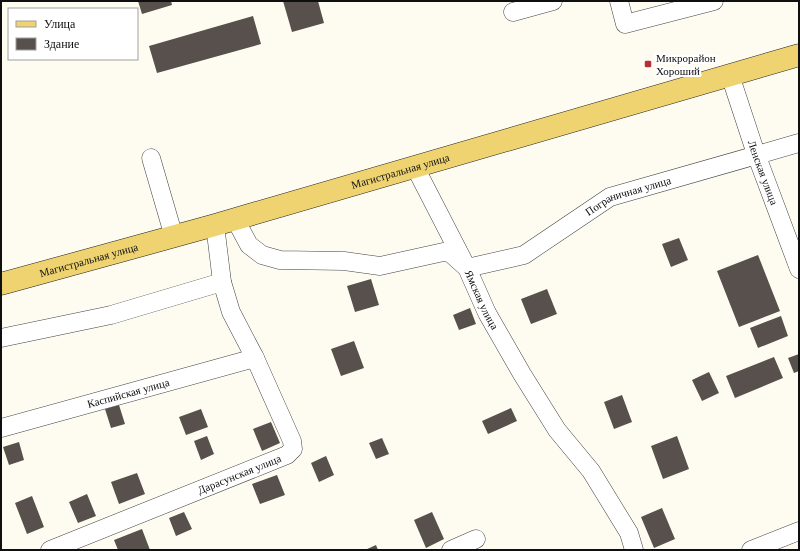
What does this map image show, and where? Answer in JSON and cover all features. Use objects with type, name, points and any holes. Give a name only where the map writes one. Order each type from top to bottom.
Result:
[{"type":"main road","name":"Магистральная улица","points":[[1,284],[174,237],[799,55]]},
{"type":"street","points":[[513,12],[553,1]]},
{"type":"street","points":[[619,1],[625,24],[714,1]]},
{"type":"street","name":"Ленская улица","points":[[730,75],[756,154],[799,269]]},
{"type":"street","name":"Пограничная улица","points":[[467,268],[524,255],[610,197],[756,154],[799,143]]},
{"type":"street","points":[[151,158],[174,237]]},
{"type":"street","points":[[415,166],[467,268]]},
{"type":"street","name":"Ямская улица","points":[[225,222],[248,245],[262,255],[280,260],[344,261],[380,266],[448,251],[467,268],[487,313],[522,374],[557,430],[591,471],[628,533],[634,550]]},
{"type":"street","name":"Дарасунская улица","points":[[50,550],[287,455],[293,449],[292,441],[255,358],[231,312],[222,282],[225,222]]},
{"type":"street","points":[[1,338],[111,315],[222,282]]},
{"type":"street","name":"Каспийская улица","points":[[1,428],[255,358]]},
{"type":"street","points":[[751,550],[799,531]]},
{"type":"street","points":[[451,550],[476,540]]},
{"type":"building","points":[[138,1],[171,1],[172,5],[142,14]]},
{"type":"building","points":[[283,1],[318,1],[324,23],[292,32]]},
{"type":"building","points":[[253,16],[261,44],[157,73],[149,46]]},
{"type":"building","points":[[679,238],[688,260],[671,267],[662,244]]},
{"type":"building","points":[[758,255],[780,311],[739,327],[717,271]]},
{"type":"building","points":[[371,279],[379,305],[355,312],[347,286]]},
{"type":"building","points":[[547,289],[557,314],[531,324],[521,299]]},
{"type":"building","points":[[470,308],[476,324],[459,330],[453,315]]},
{"type":"building","points":[[781,316],[788,336],[758,348],[750,328]]},
{"type":"building","points":[[354,341],[364,368],[341,376],[331,349]]},
{"type":"building","points":[[799,354],[799,371],[794,373],[788,358]]},
{"type":"building","points":[[774,357],[783,378],[735,398],[726,376]]},
{"type":"building","points":[[709,372],[719,393],[702,401],[692,380]]},
{"type":"building","points":[[622,395],[632,422],[614,429],[604,402]]},
{"type":"building","points":[[119,405],[125,424],[111,428],[105,409]]},
{"type":"building","points":[[511,408],[517,421],[488,434],[482,421]]},
{"type":"building","points":[[201,409],[208,427],[186,435],[179,417]]},
{"type":"building","points":[[271,422],[280,443],[262,451],[253,429]]},
{"type":"building","points":[[207,436],[214,454],[201,460],[194,441]]},
{"type":"building","points":[[677,436],[689,469],[663,479],[651,446]]},
{"type":"building","points":[[382,438],[389,454],[376,459],[369,443]]},
{"type":"building","points":[[19,442],[24,460],[9,465],[3,447]]},
{"type":"building","points":[[326,456],[334,475],[319,482],[311,463]]},
{"type":"building","points":[[137,473],[145,494],[119,504],[111,482]]},
{"type":"building","points":[[277,475],[285,495],[260,504],[252,484]]},
{"type":"building","points":[[87,494],[96,516],[78,523],[69,502]]},
{"type":"building","points":[[32,496],[44,527],[27,534],[15,503]]},
{"type":"building","points":[[662,508],[675,539],[654,548],[641,517]]},
{"type":"building","points":[[184,512],[192,529],[176,536],[169,518]]},
{"type":"building","points":[[432,512],[444,539],[426,548],[414,520]]},
{"type":"building","points":[[142,529],[150,550],[118,550],[114,540]]},
{"type":"building","points":[[376,545],[378,550],[365,550]]},
{"type":"place","name":"Микрорайон Хороший","points":[[648,64]]}]
